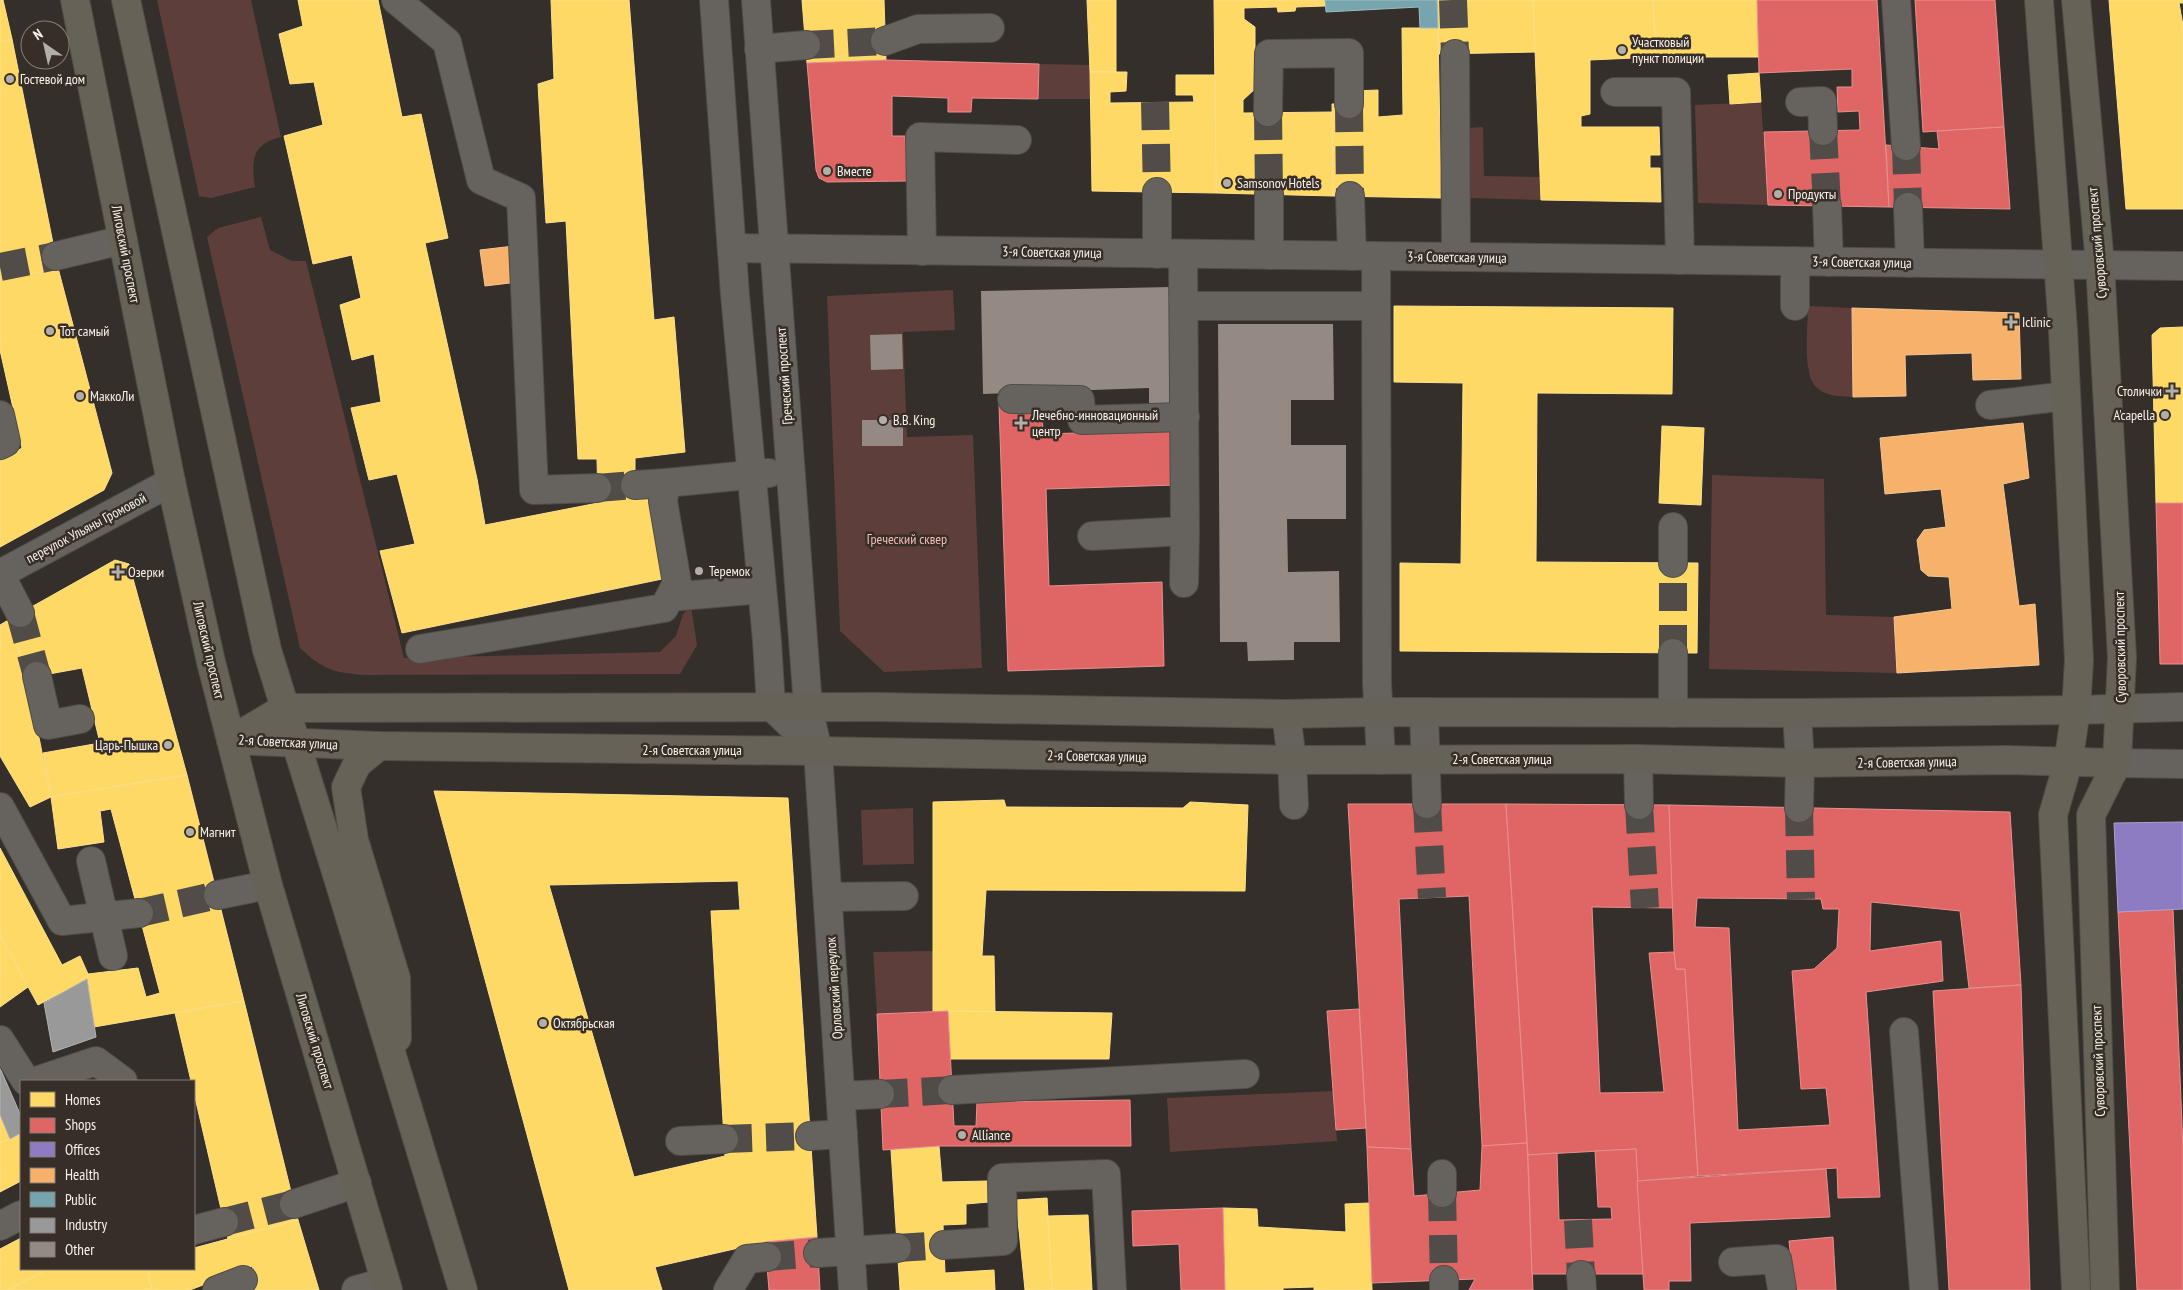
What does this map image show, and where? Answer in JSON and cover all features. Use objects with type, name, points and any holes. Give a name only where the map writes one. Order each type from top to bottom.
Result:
[{"type":"main road","name":"Лиговский проспект","points":[[75,0],[171,482],[211,662],[268,885],[386,1286]]},
{"type":"main road","points":[[126,0],[267,650],[398,1072],[463,1290]]},
{"type":"main road","points":[[2039,0],[2066,396],[2078,660],[2076,710],[2068,763],[2053,815],[2076,1290]]},
{"type":"main road","name":"Суворовский проспект","points":[[2076,0],[2100,264],[2122,657],[2117,763],[2091,815],[2105,1290]]},
{"type":"main road","points":[[285,708],[771,706],[1286,714],[1378,712],[1797,713],[2076,710]]},
{"type":"main road","name":"2-я Советская улица","points":[[231,740],[285,708]]},
{"type":"main road","name":"2-я Советская улица","points":[[231,740],[379,746],[818,751],[1292,760],[1638,759],[1800,763],[2008,760],[2117,763]]},
{"type":"main road","points":[[379,746],[357,764],[346,787],[354,840],[396,978],[398,1072]]},
{"type":"street","points":[[396,0],[447,42],[480,180],[521,198],[534,490],[597,488]]},
{"type":"street","points":[[714,0],[732,248],[771,706],[818,751]]},
{"type":"street","name":"Греческий проспект","points":[[756,0],[808,707],[818,751]]},
{"type":"street","points":[[1896,0],[1906,146]]},
{"type":"street","points":[[885,41],[918,29],[990,28]]},
{"type":"street","points":[[759,48],[806,45]]},
{"type":"street","points":[[1268,112],[1269,54],[1349,53],[1349,104]]},
{"type":"street","points":[[1455,54],[1456,257]]},
{"type":"street","points":[[1615,92],[1676,92],[1680,260]]},
{"type":"street","points":[[1800,102],[1822,101],[1823,132]]},
{"type":"street","points":[[922,251],[920,137],[1017,140]]},
{"type":"street","points":[[1157,192],[1170,254],[1185,306],[1184,583]]},
{"type":"street","points":[[1269,194],[1269,255]]},
{"type":"street","points":[[1350,196],[1376,306],[1378,712],[1381,760]]},
{"type":"street","points":[[1827,206],[1829,262]]},
{"type":"street","points":[[1908,207],[1910,263]]},
{"type":"street","points":[[56,256],[123,240]]},
{"type":"street","name":"3-я Советская улица","points":[[732,248],[2183,266]]},
{"type":"street","points":[[1795,261],[1795,306]]},
{"type":"street","points":[[1185,306],[1376,306]]},
{"type":"street","points":[[1990,404],[2066,396]]},
{"type":"street","points":[[1012,399],[1080,400],[1082,420],[1185,417]]},
{"type":"street","points":[[0,415],[6,442],[0,445]]},
{"type":"street","points":[[634,485],[791,471]]},
{"type":"street","name":"переулок Ульяны Громовой","points":[[0,574],[171,482]]},
{"type":"street","points":[[420,649],[664,608],[677,583],[663,501],[666,483]]},
{"type":"street","points":[[1674,527],[1674,563]]},
{"type":"street","points":[[1092,536],[1185,531]]},
{"type":"street","points":[[0,574],[20,614]]},
{"type":"street","points":[[670,597],[762,589]]},
{"type":"street","points":[[1673,653],[1673,713]]},
{"type":"street","points":[[37,676],[48,725],[80,719]]},
{"type":"street","points":[[2076,710],[2121,707],[2183,707]]},
{"type":"street","points":[[1424,712],[1427,804]]},
{"type":"street","points":[[1797,713],[1800,763],[1799,808]]},
{"type":"street","points":[[1286,714],[1292,760],[1294,805]]},
{"type":"street","name":"Орловский переулок","points":[[818,751],[853,1290]]},
{"type":"street","points":[[1638,759],[1639,805]]},
{"type":"street","name":"2-я Советская улица","points":[[2117,763],[2183,764]]},
{"type":"street","points":[[0,807],[62,921],[139,913]]},
{"type":"street","points":[[91,861],[113,956]]},
{"type":"street","points":[[218,895],[268,885]]},
{"type":"street","points":[[828,897],[904,896]]},
{"type":"street","points":[[1904,1032],[1924,1290]]},
{"type":"street","points":[[0,1040],[25,1080]]},
{"type":"street","points":[[39,1080],[96,1061],[122,1080]]},
{"type":"street","points":[[952,1090],[1245,1074]]},
{"type":"street","points":[[841,1096],[880,1094]]},
{"type":"street","points":[[810,1136],[843,1134]]},
{"type":"street","points":[[680,1141],[724,1139]]},
{"type":"street","points":[[944,1245],[1003,1242],[1002,1178],[1106,1174],[1112,1290]]},
{"type":"street","points":[[294,1204],[357,1183]]},
{"type":"street","points":[[0,1226],[20,1216]]},
{"type":"street","points":[[195,1230],[224,1222]]},
{"type":"street","points":[[818,1253],[897,1248]]},
{"type":"street","points":[[728,1290],[747,1259],[767,1257]]},
{"type":"street","points":[[1733,1262],[1777,1259],[1782,1290]]},
{"type":"street","points":[[218,1290],[243,1280]]},
{"type":"street","points":[[356,1290],[386,1286]]},
{"type":"green space","points":[[157,0],[251,0],[281,137],[264,144],[256,154],[253,168],[255,187],[211,198],[199,196]]},
{"type":"green space","points":[[1039,64],[1090,65],[1091,99],[1038,99]]},
{"type":"green space","points":[[1761,102],[1768,205],[1698,203],[1695,105]]},
{"type":"green space","points":[[1483,127],[1484,176],[1541,177],[1541,200],[1467,198],[1466,128]]},
{"type":"green space","points":[[261,217],[270,250],[292,261],[306,261],[404,658],[660,652],[676,636],[683,614],[691,606],[697,645],[680,674],[363,675],[335,671],[328,668],[315,661],[300,648],[207,237],[218,228]]},
{"type":"green space","name":"Греческий сквер","points":[[953,290],[955,330],[903,332],[907,437],[973,435],[982,668],[884,672],[840,631],[827,296]]},
{"type":"green space","points":[[1808,306],[1852,308],[1853,397],[1824,393],[1816,387],[1812,380],[1807,360]]},
{"type":"green space","points":[[1712,475],[1824,479],[1826,615],[1894,617],[1897,673],[1709,669]]},
{"type":"green space","points":[[913,808],[914,864],[863,865],[861,810]]},
{"type":"green space","points":[[933,951],[933,1011],[877,1014],[873,952]]},
{"type":"green space","points":[[1333,1091],[1337,1141],[1170,1152],[1167,1098]]},
{"type":"building: Homes","points":[[0,0],[3,0],[12,39],[0,42]]},
{"type":"building: Homes","points":[[298,0],[378,0],[402,117],[421,114],[448,238],[425,243],[477,479],[485,525],[598,503],[597,459],[578,459],[566,221],[546,223],[538,84],[554,79],[551,0],[629,0],[654,320],[674,317],[685,452],[635,458],[635,485],[648,496],[667,578],[402,633],[380,551],[415,544],[397,474],[369,480],[351,408],[381,402],[374,354],[352,360],[340,305],[361,298],[352,255],[313,264],[284,136],[323,125],[314,82],[290,84],[279,34],[303,26]]},
{"type":"building: Homes","points":[[802,0],[884,0],[886,60],[807,63]]},
{"type":"building: Homes","points":[[1087,0],[1116,0],[1116,72],[1090,72]]},
{"type":"building: Homes","points":[[1214,0],[1325,0],[1325,6],[1296,7],[1295,11],[1278,12],[1277,7],[1244,8],[1244,19],[1255,27],[1255,89],[1243,100],[1243,113],[1332,112],[1333,196],[1216,193]]},
{"type":"building: Homes","points":[[1437,0],[1533,0],[1536,52],[1439,54]]},
{"type":"building: Homes","points":[[1533,0],[1653,0],[1656,57],[1590,60],[1590,114],[1581,116],[1581,127],[1659,127],[1660,155],[1650,155],[1650,168],[1660,168],[1661,202],[1541,200]]},
{"type":"building: Homes","points":[[1653,0],[1757,0],[1759,57],[1656,57]]},
{"type":"building: Homes","points":[[2109,0],[2183,0],[2183,3],[2179,3],[2183,25],[2183,209],[2126,209]]},
{"type":"building: Homes","points":[[1402,28],[1438,28],[1441,198],[1333,196],[1332,104],[1356,103],[1355,91],[1378,90],[1378,117],[1403,115]]},
{"type":"building: Homes","points":[[12,39],[58,268],[0,280],[0,42]]},
{"type":"building: Homes","points":[[1090,72],[1127,72],[1126,91],[1110,92],[1110,103],[1194,102],[1193,95],[1176,95],[1176,75],[1215,75],[1216,193],[1092,191]]},
{"type":"building: Homes","points":[[1759,73],[1761,102],[1730,104],[1728,75]]},
{"type":"building: Homes","points":[[58,268],[112,473],[104,490],[0,547],[0,461],[22,448],[0,350],[0,280]]},
{"type":"building: Homes","points":[[1394,306],[1673,308],[1672,394],[1537,393],[1536,562],[1698,563],[1697,653],[1400,651],[1400,563],[1461,564],[1463,383],[1394,382]]},
{"type":"building: Homes","points":[[2183,327],[2183,503],[2156,503],[2152,335],[2160,328]]},
{"type":"building: Homes","points":[[1662,426],[1704,428],[1701,505],[1659,503]]},
{"type":"building: Homes","points":[[115,560],[129,564],[187,775],[51,797],[43,753],[100,743],[82,668],[27,678],[10,619]]},
{"type":"building: Homes","points":[[10,619],[27,678],[51,797],[30,807],[0,756],[0,625]]},
{"type":"building: Homes","points":[[187,775],[244,1001],[94,1027],[87,979],[88,974],[138,968],[146,997],[160,993],[111,809],[100,811],[104,842],[58,849],[51,797]]},
{"type":"building: Homes","name":"Октябрьская","points":[[434,791],[788,798],[817,1237],[765,1242],[655,1267],[662,1290],[569,1290]],"holes":[[[738,881],[740,910],[711,911],[725,1156],[634,1177],[549,885]]]},
{"type":"building: Homes","points":[[1004,800],[1006,807],[1183,808],[1190,802],[1248,805],[1245,891],[986,890],[982,956],[994,956],[995,1012],[933,1011],[933,802]]},
{"type":"building: Homes","points":[[0,848],[62,965],[80,956],[88,974],[87,979],[38,1005],[0,935]]},
{"type":"building: Homes","points":[[0,935],[28,987],[0,1007]]},
{"type":"building: Homes","points":[[244,1001],[298,1220],[228,1239],[195,1097],[195,1080],[191,1080],[175,1013]]},
{"type":"building: Homes","points":[[948,1011],[1112,1013],[1109,1059],[950,1059]]},
{"type":"building: Homes","points":[[0,1115],[10,1139],[0,1143]]},
{"type":"building: Homes","points":[[20,1133],[20,1182],[0,1192],[0,1143]]},
{"type":"building: Homes","points":[[939,1146],[942,1182],[988,1181],[989,1202],[966,1204],[966,1224],[943,1225],[945,1273],[994,1270],[995,1290],[900,1290],[891,1150]]},
{"type":"building: Homes","points":[[1047,1198],[1052,1290],[1025,1290],[1016,1200]]},
{"type":"building: Homes","points":[[1369,1203],[1372,1290],[1314,1290],[1314,1287],[1283,1288],[1283,1290],[1225,1290],[1223,1208],[1257,1209],[1258,1227],[1346,1232],[1345,1204]]},
{"type":"building: Homes","points":[[1088,1215],[1092,1290],[1052,1290],[1048,1216]]},
{"type":"building: Homes","points":[[298,1220],[319,1290],[236,1290],[255,1283],[252,1266],[190,1290],[152,1290],[147,1270],[195,1270],[195,1248]]},
{"type":"building: Homes","points":[[20,1239],[20,1270],[47,1270],[7,1290],[0,1290],[0,1249]]},
{"type":"building: Homes","points":[[47,1270],[147,1270],[152,1290],[7,1290]]},
{"type":"building: Shops","points":[[1757,0],[1877,0],[1889,207],[1768,205],[1764,132],[1860,130],[1859,111],[1838,112],[1837,87],[1852,87],[1852,69],[1759,73]]},
{"type":"building: Shops","points":[[1915,0],[1995,0],[2004,127],[1923,132]]},
{"type":"building: Shops","points":[[886,60],[1039,64],[1038,99],[972,98],[971,112],[948,112],[948,98],[892,96],[892,136],[905,136],[907,181],[827,182],[819,178],[816,170],[807,63]]},
{"type":"building: Shops","points":[[2004,127],[2010,209],[1889,207],[1886,145],[1939,149],[1937,131]]},
{"type":"building: Shops","points":[[1042,404],[1043,434],[1174,430],[1176,485],[1046,489],[1049,586],[1162,582],[1164,666],[1008,671],[999,405]]},
{"type":"building: Shops","points":[[2156,503],[2183,503],[2183,664],[2160,664]]},
{"type":"building: Shops","points":[[1348,804],[1506,804],[1527,1143],[1482,1146],[1469,896],[1399,899],[1411,1149],[1367,1147]]},
{"type":"building: Shops","points":[[1506,804],[1669,805],[1674,908],[1592,907],[1600,1093],[1664,1092],[1649,953],[1674,952],[1676,969],[1685,969],[1698,1176],[1637,1181],[1636,1149],[1528,1155]]},
{"type":"building: Shops","points":[[1669,805],[2010,812],[2021,985],[1969,988],[1960,911],[1871,902],[1870,951],[1941,941],[1943,981],[1866,992],[1880,1197],[1838,1198],[1837,1168],[1698,1176],[1685,969],[1676,969]],"holes":[[[1697,898],[1821,899],[1823,909],[1839,909],[1837,948],[1814,969],[1792,971],[1801,1089],[1826,1088],[1830,1125],[1738,1130],[1729,928],[1695,927]]]},
{"type":"building: Shops","points":[[2173,909],[2183,1148],[2183,1290],[2137,1290],[2118,912]]},
{"type":"building: Shops","points":[[2021,985],[2030,1290],[1949,1290],[1933,991]]},
{"type":"building: Shops","points":[[1359,1009],[1366,1128],[1336,1130],[1327,1011]]},
{"type":"building: Shops","points":[[948,1011],[954,1126],[976,1126],[977,1102],[1130,1100],[1131,1146],[939,1146],[883,1150],[877,1014]]},
{"type":"building: Shops","points":[[1527,1143],[1533,1290],[1469,1290],[1475,1279],[1372,1283],[1367,1147],[1411,1149],[1414,1196],[1480,1190],[1482,1146]]},
{"type":"building: Shops","points":[[1636,1149],[1643,1274],[1532,1274],[1528,1155],[1557,1153],[1559,1220],[1612,1219],[1611,1207],[1598,1207],[1595,1151]]},
{"type":"building: Shops","points":[[1826,1169],[1830,1217],[1690,1223],[1691,1281],[1669,1281],[1669,1290],[1644,1290],[1637,1181]]},
{"type":"building: Shops","points":[[1223,1208],[1225,1290],[1181,1290],[1179,1244],[1133,1246],[1132,1211]]},
{"type":"building: Shops","points":[[817,1237],[820,1290],[769,1290],[765,1242]]},
{"type":"building: Shops","points":[[1833,1237],[1836,1290],[1775,1290],[1794,1289],[1789,1241]]},
{"type":"building: Offices","points":[[2183,822],[2183,909],[2118,912],[2114,823]]},
{"type":"building: Health","points":[[514,246],[518,282],[485,286],[480,250]]},
{"type":"building: Health","points":[[1852,308],[2019,313],[2021,379],[1973,380],[1972,353],[1905,355],[1906,396],[1853,397]]},
{"type":"building: Health","points":[[2023,423],[2029,478],[2003,484],[2019,606],[2035,604],[2039,665],[1897,673],[1894,617],[1952,609],[1949,577],[1928,576],[1921,570],[1917,540],[1924,530],[1946,527],[1941,489],[1885,494],[1880,438]]},
{"type":"building: Public","points":[[1325,0],[1437,0],[1438,28],[1420,28],[1419,7],[1326,12]]},
{"type":"building: Industry","points":[[87,979],[96,1037],[53,1052],[44,1003]]},
{"type":"building: Industry","points":[[0,1068],[20,1114],[20,1134],[10,1139],[0,1115]]},
{"type":"building: Other","points":[[1171,287],[1173,405],[1149,405],[1149,388],[983,394],[981,291]]},
{"type":"building: Other","points":[[1218,324],[1333,324],[1334,400],[1291,400],[1291,445],[1346,445],[1346,519],[1287,519],[1288,572],[1339,571],[1340,642],[1294,642],[1294,660],[1248,661],[1247,642],[1220,642]]},
{"type":"building: Other","points":[[902,334],[903,369],[871,370],[870,335]]},
{"type":"building: Other","points":[[862,420],[903,420],[903,446],[862,446]]},
{"type":"tunnel","points":[[1453,0],[1455,54]]},
{"type":"tunnel","points":[[806,45],[885,41]]},
{"type":"tunnel","points":[[1155,102],[1157,192]]},
{"type":"tunnel","points":[[1349,104],[1350,196]]},
{"type":"tunnel","points":[[1268,112],[1269,194]]},
{"type":"tunnel","points":[[1823,131],[1827,206]]},
{"type":"tunnel","points":[[1906,146],[1908,207]]},
{"type":"tunnel","points":[[0,267],[56,256]]},
{"type":"tunnel","points":[[597,488],[635,485]]},
{"type":"tunnel","points":[[1673,563],[1673,653]]},
{"type":"tunnel","points":[[20,613],[37,676]]},
{"type":"tunnel","points":[[1427,804],[1432,898]]},
{"type":"tunnel","points":[[1639,805],[1645,908]]},
{"type":"tunnel","points":[[1799,808],[1801,899]]},
{"type":"tunnel","points":[[139,913],[218,895]]},
{"type":"tunnel","points":[[880,1094],[952,1090]]},
{"type":"tunnel","points":[[724,1139],[810,1136]]},
{"type":"tunnel","points":[[1442,1193],[1444,1280]]},
{"type":"tunnel","points":[[224,1222],[294,1204]]},
{"type":"tunnel","points":[[1578,1220],[1581,1275]]},
{"type":"tunnel","points":[[897,1248],[944,1245]]},
{"type":"tunnel","points":[[767,1257],[818,1253]]},
{"type":"place","name":"Участковый пункт полиции","points":[[1622,50]]},
{"type":"place","name":"Гостевой дом","points":[[10,79]]},
{"type":"place","name":"Вместе","points":[[827,171]]},
{"type":"place","name":"Samsonov Hotels","points":[[1227,183]]},
{"type":"place","name":"Продукты","points":[[1778,194]]},
{"type":"place","name":"Iclinic","points":[[2011,322]]},
{"type":"place","name":"Тот самый","points":[[50,331]]},
{"type":"place","name":"Столички","points":[[2172,391]]},
{"type":"place","name":"МаккоЛи","points":[[80,396]]},
{"type":"place","name":"A'capella","points":[[2165,415]]},
{"type":"place","name":"B.B. King","points":[[883,420]]},
{"type":"place","name":"Лечебно-инновационный центр","points":[[1021,423]]},
{"type":"place","name":"Теремок","points":[[699,571]]},
{"type":"place","name":"Озерки","points":[[118,572]]},
{"type":"place","name":"Царь-Пышка","points":[[168,745]]},
{"type":"place","name":"Магнит","points":[[190,832]]},
{"type":"place","name":"Октябрьская","points":[[543,1023]]},
{"type":"place","name":"Alliance","points":[[962,1135]]}]
